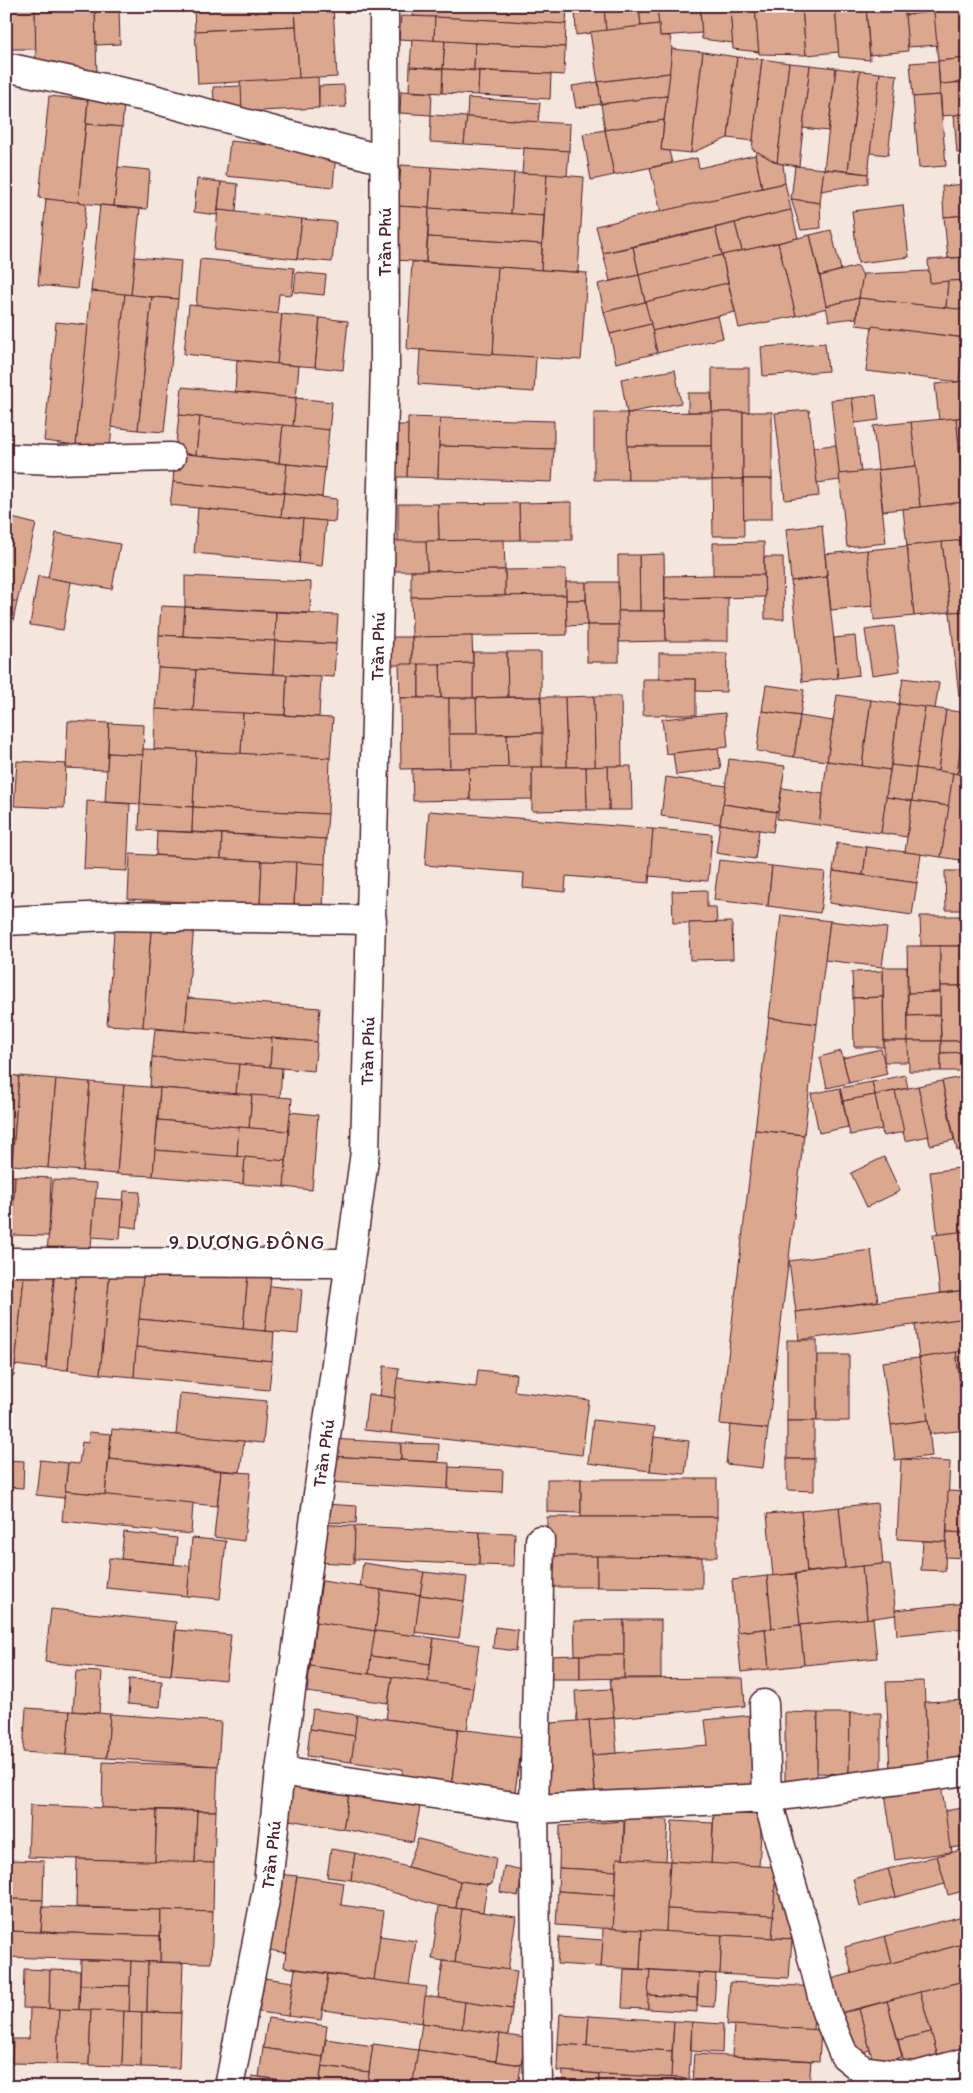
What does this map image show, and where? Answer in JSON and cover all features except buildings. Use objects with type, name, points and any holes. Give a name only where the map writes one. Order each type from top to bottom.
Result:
[{"type":"street","name":"Trần Phú","points":[[229,2087],[268,1884],[280,1770],[365,1152],[385,366],[384,6]]},
{"type":"street","points":[[6,67],[150,98],[384,160]]},
{"type":"street","points":[[6,458],[53,460],[171,457]]},
{"type":"street","points":[[6,921],[108,916],[372,920]]},
{"type":"street","points":[[6,1262],[349,1262]]},
{"type":"street","points":[[538,2087],[534,1808],[540,1540]]},
{"type":"street","points":[[764,1704],[766,1798],[805,1930],[826,2012],[844,2055],[863,2070],[915,2076],[967,2062]]},
{"type":"street","points":[[280,1770],[534,1808],[766,1798],[967,1771]]},
{"type":"district","name":"9 DƯƠNG ĐÔNG","points":[[247,1242]]}]
